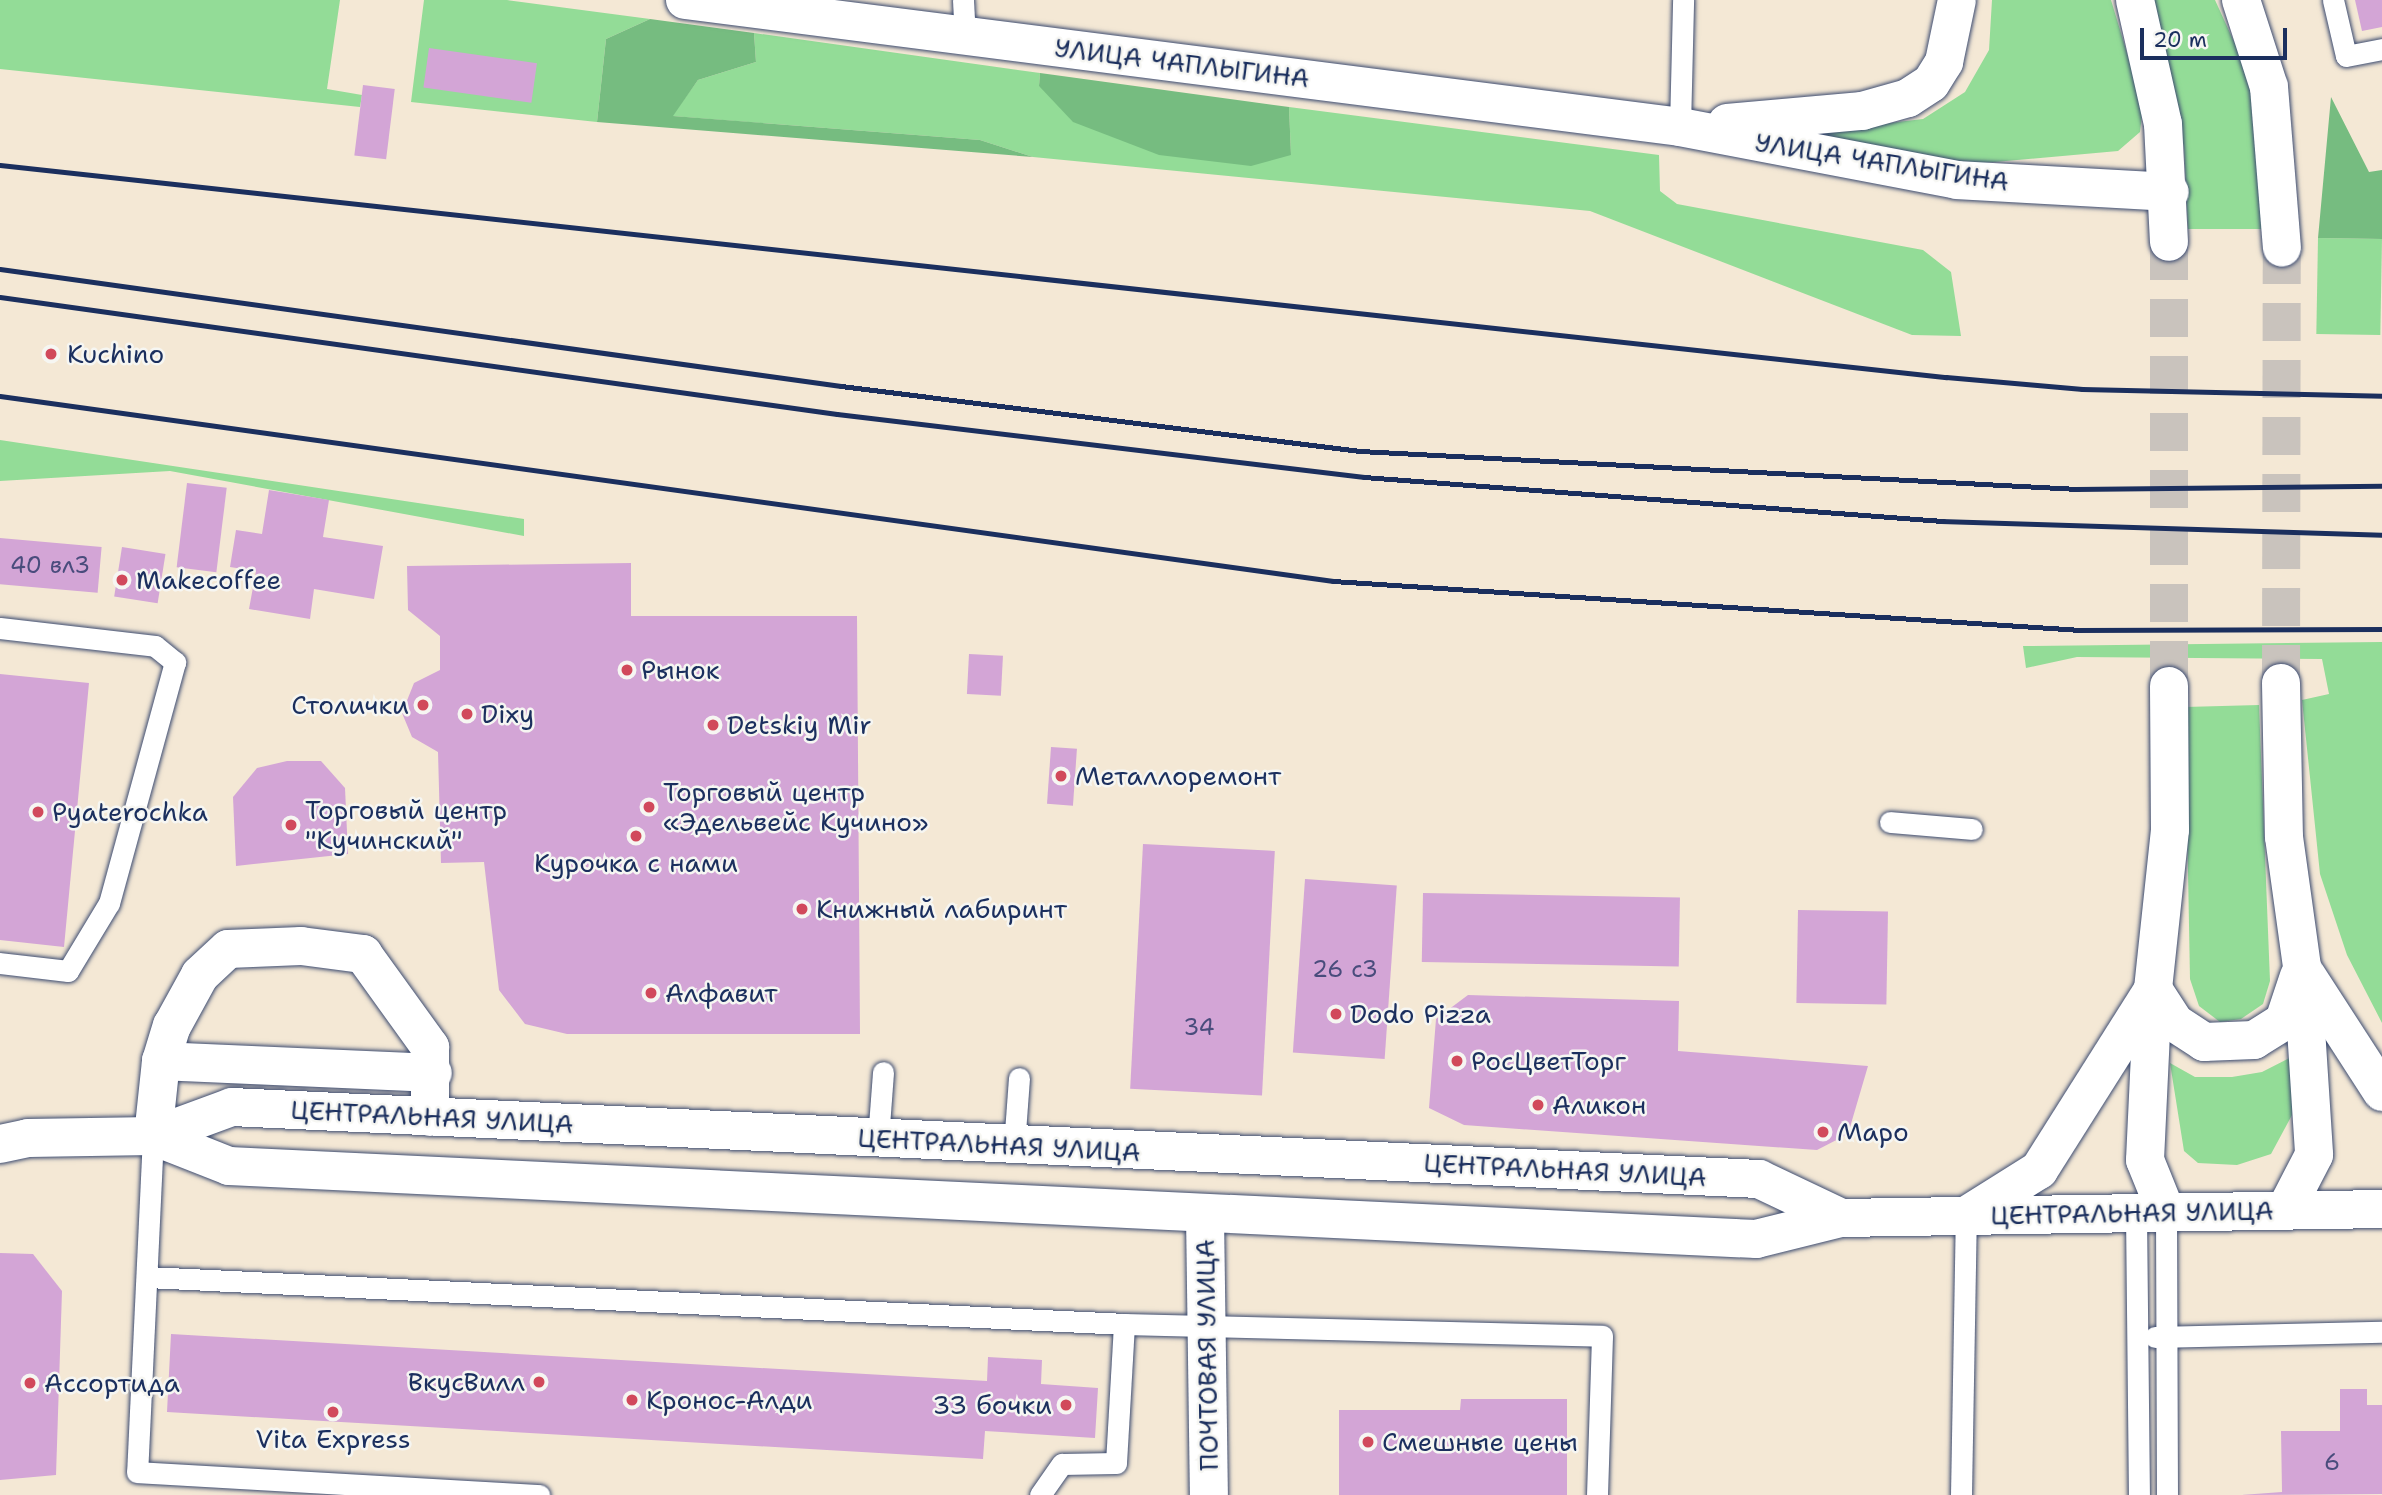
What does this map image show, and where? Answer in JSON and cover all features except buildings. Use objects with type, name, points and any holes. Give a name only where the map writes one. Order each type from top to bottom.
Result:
[{"type":"main road","name":"УЛИЦА ЧАПЛЫГИНА","points":[[685,0],[964,18],[1679,127],[1957,180],[2170,192]]},
{"type":"main road","name":"УЛИЦА ЧАПЛЫГИНА","points":[[1679,127],[1862,111],[1908,98],[1931,83],[1944,62],[1957,0]]},
{"type":"main road","points":[[2135,0],[2156,87],[2170,192],[2169,242]]},
{"type":"main road","points":[[2241,0],[2269,87],[2281,247]]},
{"type":"main road","points":[[2281,683],[2284,836],[2302,967],[2314,1155],[2284,1211]]},
{"type":"main road","points":[[2151,1212],[2145,1160],[2153,989],[2170,830],[2169,686]]},
{"type":"main road","points":[[153,1136],[161,1060],[200,975],[228,949],[301,946],[363,954],[430,1047],[433,1073],[430,1117]]},
{"type":"main road","points":[[2153,989],[2175,1023],[2204,1042],[2254,1040],[2284,1021],[2302,967]]},
{"type":"main road","points":[[2302,967],[2382,1092]]},
{"type":"main road","points":[[1966,1216],[2039,1170],[2153,989]]},
{"type":"main road","points":[[161,1060],[433,1073]]},
{"type":"main road","name":"ЦЕНТРАЛЬНАЯ УЛИЦА","points":[[9,1138],[153,1136],[232,1107],[1014,1146],[1759,1179],[1841,1217]]},
{"type":"main road","name":"ЦЕНТРАЛЬНАЯ УЛИЦА","points":[[153,1136],[229,1166],[1205,1215],[1756,1239],[1841,1217],[2382,1209]]},
{"type":"main road","name":"ПОЧТОВАЯ УЛИЦА","points":[[1205,1215],[1209,1495]]},
{"type":"lane","points":[[1679,127],[1683,0]]},
{"type":"lane","points":[[2333,0],[2346,56],[2382,49]]},
{"type":"lane","points":[[0,628],[155,646],[175,662],[109,903],[68,971],[0,963]]},
{"type":"lane","points":[[1891,822],[1972,829]]},
{"type":"lane","points":[[878,1139],[883,1072]]},
{"type":"lane","points":[[1014,1146],[1019,1078]]},
{"type":"lane","points":[[153,1136],[138,1472],[539,1495]]},
{"type":"lane","points":[[2151,1212],[2167,1336],[2167,1495]]},
{"type":"lane","points":[[2139,1495],[2139,1337],[2151,1212]]},
{"type":"lane","points":[[1961,1495],[1966,1216]]},
{"type":"lane","points":[[147,1277],[1124,1324],[1602,1336],[1597,1495]]},
{"type":"lane","points":[[1040,1495],[1062,1464],[1116,1463],[1124,1324]]},
{"type":"lane","points":[[2139,1337],[2382,1332]]},
{"type":"green space","points":[[0,0],[340,0],[327,89],[362,95],[360,107],[0,69]]},
{"type":"green space","points":[[424,0],[507,0],[650,19],[606,39],[597,122],[411,102]]},
{"type":"green space","points":[[1992,0],[2111,0],[2143,106],[2140,132],[2118,151],[1972,164],[1778,136],[1923,119],[1965,92],[1989,50]]},
{"type":"green space","points":[[2151,0],[2215,0],[2252,81],[2267,229],[2188,229],[2184,147]]},
{"type":"green space","points":[[650,19],[754,33],[756,62],[698,80],[673,116],[980,140],[1033,157],[597,122],[606,39]]},
{"type":"green space","points":[[754,33],[1040,73],[1039,86],[1291,155],[1289,107],[1659,155],[1660,191],[1677,204],[1923,250],[1951,272],[1961,336],[1912,335],[1590,211],[1033,157],[980,140],[672,116],[698,80],[756,62]]},
{"type":"green space","points":[[1040,73],[1289,107],[1291,155],[1251,166],[1159,155],[1073,122],[1039,86]]},
{"type":"green space","points":[[2331,97],[2369,172],[2382,170],[2382,239],[2318,238]]},
{"type":"green space","points":[[2318,238],[2382,239],[2380,335],[2316,334]]},
{"type":"green space","points":[[0,440],[524,519],[524,536],[170,471],[0,481]]},
{"type":"green space","points":[[2382,642],[2382,1023],[2347,955],[2320,874],[2302,700],[2329,694],[2322,659],[2077,657],[2026,668],[2023,646]]},
{"type":"green space","points":[[2259,705],[2270,981],[2263,1004],[2241,1019],[2220,1022],[2199,1006],[2190,979],[2185,707]]},
{"type":"green space","points":[[2299,1053],[2292,1115],[2271,1154],[2237,1165],[2198,1163],[2184,1151],[2170,1063],[2195,1077],[2232,1077],[2262,1072]]},
{"type":"tunnel","points":[[2169,242],[2169,686]]},
{"type":"tunnel","points":[[2281,683],[2282,247]]},
{"type":"railway","points":[[0,165],[1946,377],[2082,389],[2382,396]]},
{"type":"railway","points":[[0,269],[841,386],[1360,451],[2078,489],[2382,486]]},
{"type":"railway","points":[[0,297],[837,414],[1364,477],[1943,521],[2382,535]]},
{"type":"railway","points":[[0,396],[1333,581],[2080,630],[2382,629]]},
{"type":"place","name":"Kuchino","points":[[51,354]]},
{"type":"place","name":"Makecoffee","points":[[122,580]]},
{"type":"place","name":"Рынок","points":[[627,670]]},
{"type":"place","name":"Столички","points":[[423,705]]},
{"type":"place","name":"Dixy","points":[[467,714]]},
{"type":"place","name":"Detskiy Mir","points":[[713,725]]},
{"type":"place","name":"Металлоремонт","points":[[1061,776]]},
{"type":"place","name":"Торговый центр «Эдельвейс Кучино»","points":[[649,807]]},
{"type":"place","name":"Pyaterochka","points":[[38,812]]},
{"type":"place","name":"Торговый центр \"Кучинский\"","points":[[291,825]]},
{"type":"place","name":"Курочка с нами","points":[[636,836]]},
{"type":"place","name":"Книжный лабиринт","points":[[802,909]]},
{"type":"place","name":"Алфавит","points":[[651,993]]},
{"type":"place","name":"Dodo Pizza","points":[[1336,1014]]},
{"type":"place","name":"РосЦветТорг","points":[[1457,1061]]},
{"type":"place","name":"Аликон","points":[[1538,1105]]},
{"type":"place","name":"Маро","points":[[1823,1132]]},
{"type":"place","name":"ВкусВилл","points":[[539,1382]]},
{"type":"place","name":"Ассортида","points":[[30,1383]]},
{"type":"place","name":"Кронос-Алди","points":[[632,1400]]},
{"type":"place","name":"33 бочки","points":[[1066,1405]]},
{"type":"place","name":"Vita Express","points":[[333,1412]]},
{"type":"place","name":"Смешные цены","points":[[1368,1442]]}]
